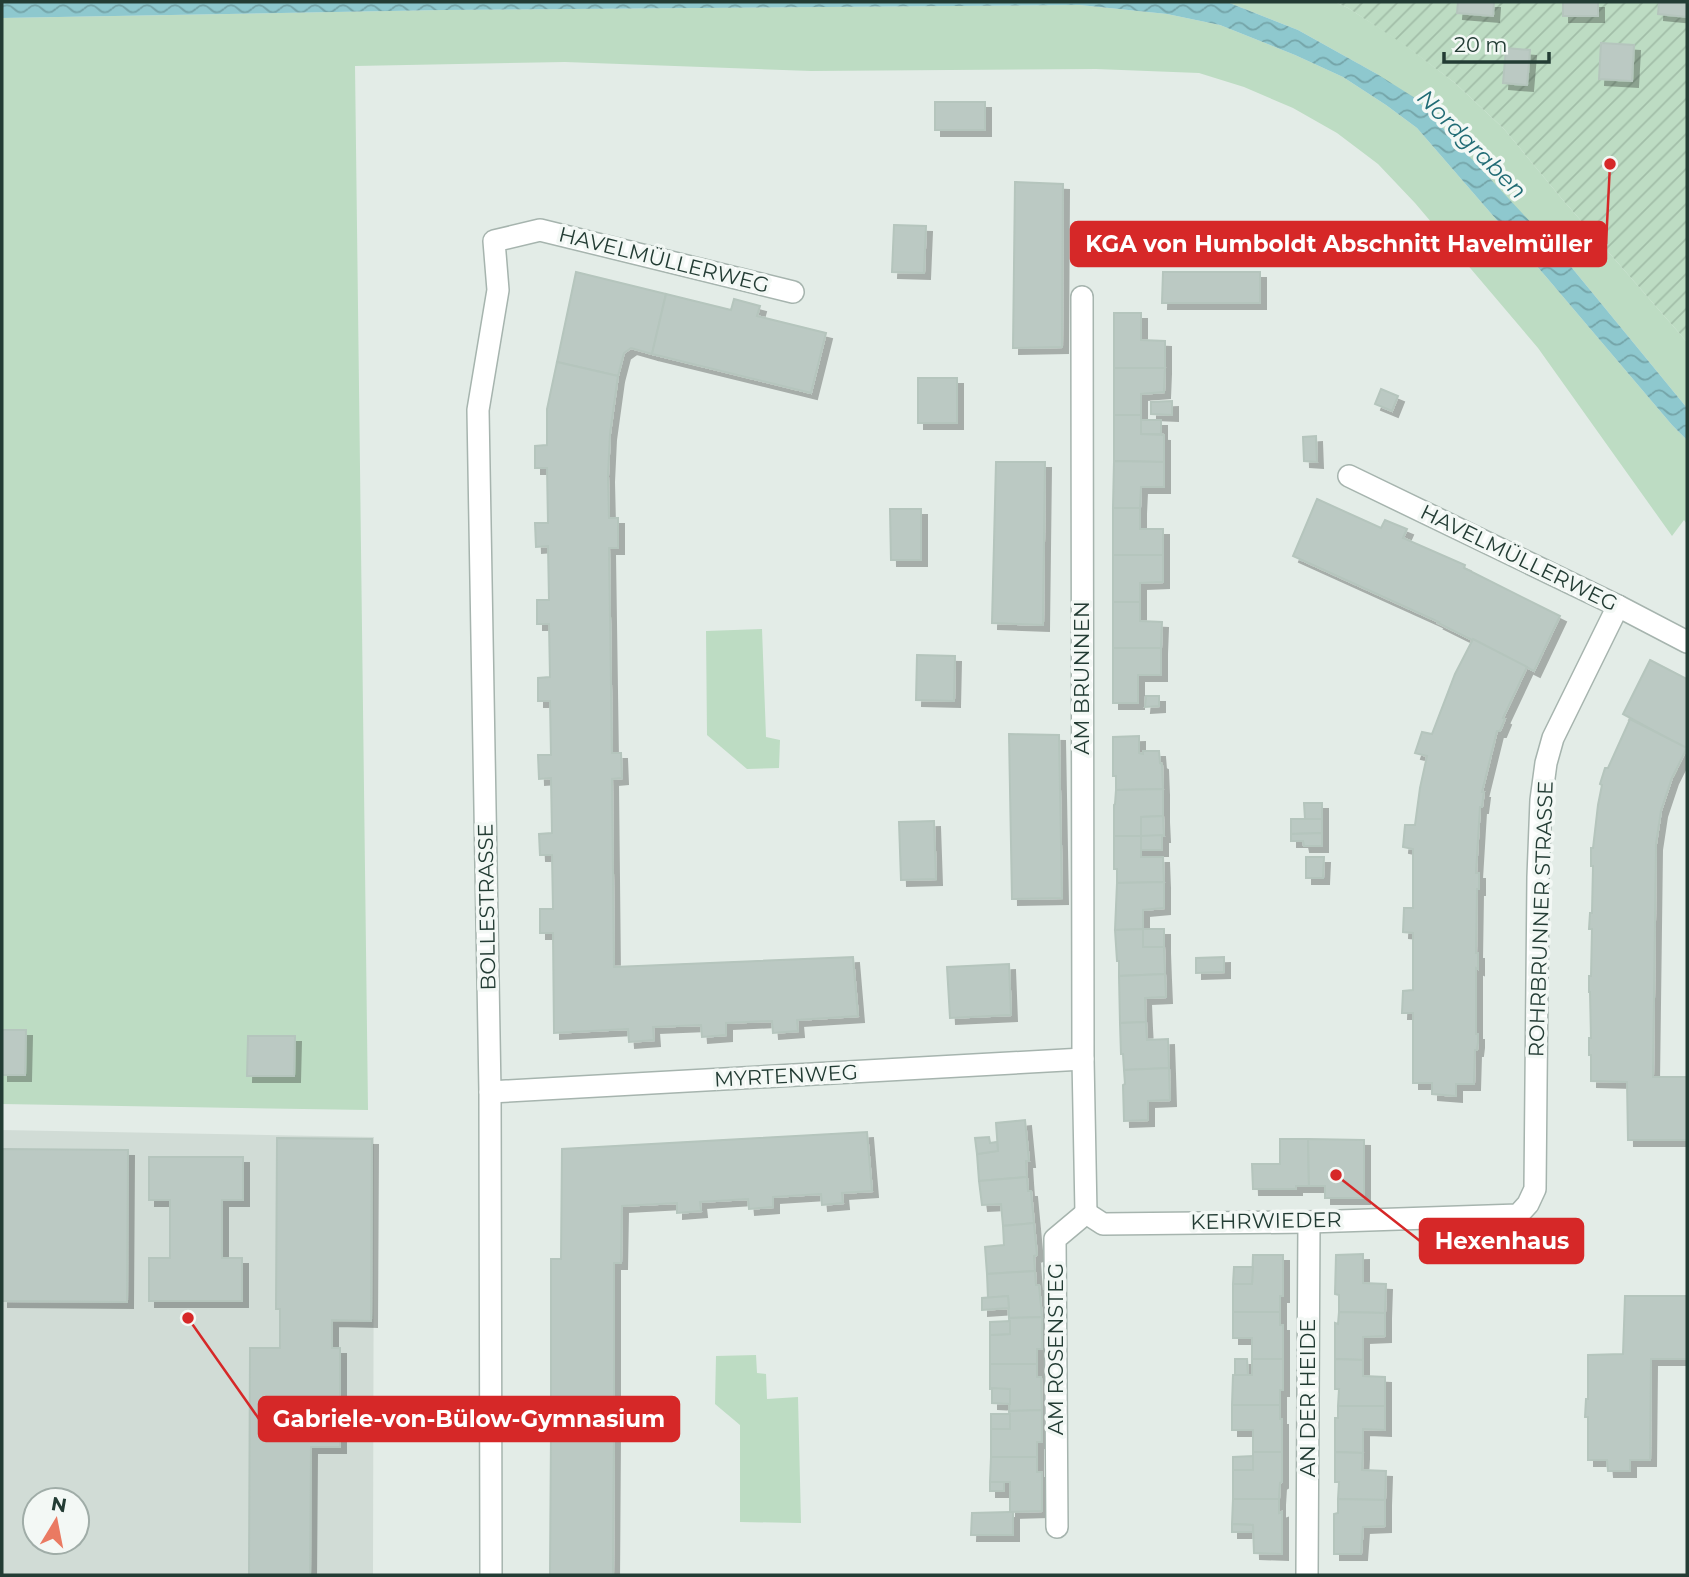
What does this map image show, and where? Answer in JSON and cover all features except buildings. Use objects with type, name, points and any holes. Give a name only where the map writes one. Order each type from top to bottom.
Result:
[{"type":"street","name":"HAVELMÜLLERWEG","points":[[494,241],[540,230],[793,292]]},
{"type":"street","name":"BOLLESTRASSE","points":[[491,1575],[490,1092],[478,410],[498,290],[494,241]]},
{"type":"street","name":"AM BRUNNEN","points":[[1082,297],[1083,1059]]},
{"type":"street","name":"HAVELMÜLLERWEG","points":[[1349,476],[1687,642]]},
{"type":"street","name":"ROHRBRUNNER STRASSE","points":[[1528,1204],[1535,1189],[1538,877],[1541,800],[1546,764],[1553,738],[1618,606]]},
{"type":"street","name":"MYRTENWEG","points":[[490,1092],[1083,1059]]},
{"type":"street","points":[[1083,1059],[1086,1213]]},
{"type":"street","name":"KEHRWIEDER","points":[[1086,1213],[1103,1224],[1309,1222],[1518,1215],[1528,1204]]},
{"type":"street","name":"AM ROSENSTEG","points":[[1057,1527],[1055,1239],[1086,1213]]},
{"type":"street","name":"AN DER HEIDE","points":[[1307,1575],[1309,1222]]},
{"type":"shaded area","points":[[2,1130],[374,1137],[373,1575],[2,1575]]},
{"type":"green space","points":[[1227,2],[1335,2],[1401,42],[1455,83],[1504,129],[1687,342],[1687,408],[1563,257],[1377,74],[1298,30]]},
{"type":"green space","points":[[1335,2],[1687,2],[1687,342],[1504,129],[1455,83],[1403,44]]},
{"type":"green space","points":[[1080,5],[1167,14],[1220,25],[1343,77],[1417,128],[1687,440],[1687,524],[1684,520],[1672,536],[1538,348],[1415,203],[1378,164],[1337,133],[1293,108],[1244,87],[1199,73],[1096,69],[811,71],[565,62],[355,66],[368,1110],[2,1104],[2,18],[443,10]]},
{"type":"green space","points":[[762,629],[766,737],[780,740],[779,768],[747,769],[707,735],[706,631]]},
{"type":"green space","points":[[756,1355],[757,1373],[766,1374],[767,1399],[798,1397],[801,1523],[740,1522],[740,1425],[715,1404],[716,1356]]},
{"type":"water","points":[[2,2],[1227,2],[1298,30],[1415,98],[1563,257],[1687,408],[1687,440],[1417,128],[1343,77],[1220,25],[1167,14],[1080,5],[443,10],[2,18]]},
{"type":"place","name":"KGA von Humboldt Abschnitt Havelmüller","points":[[1610,164]]},
{"type":"place","name":"Hexenhaus","points":[[1336,1175]]},
{"type":"place","name":"Gabriele-von-Bülow-Gymnasium","points":[[188,1318]]},
{"type":"water label","name":"Nordgraben","points":[[1472,144]]}]
